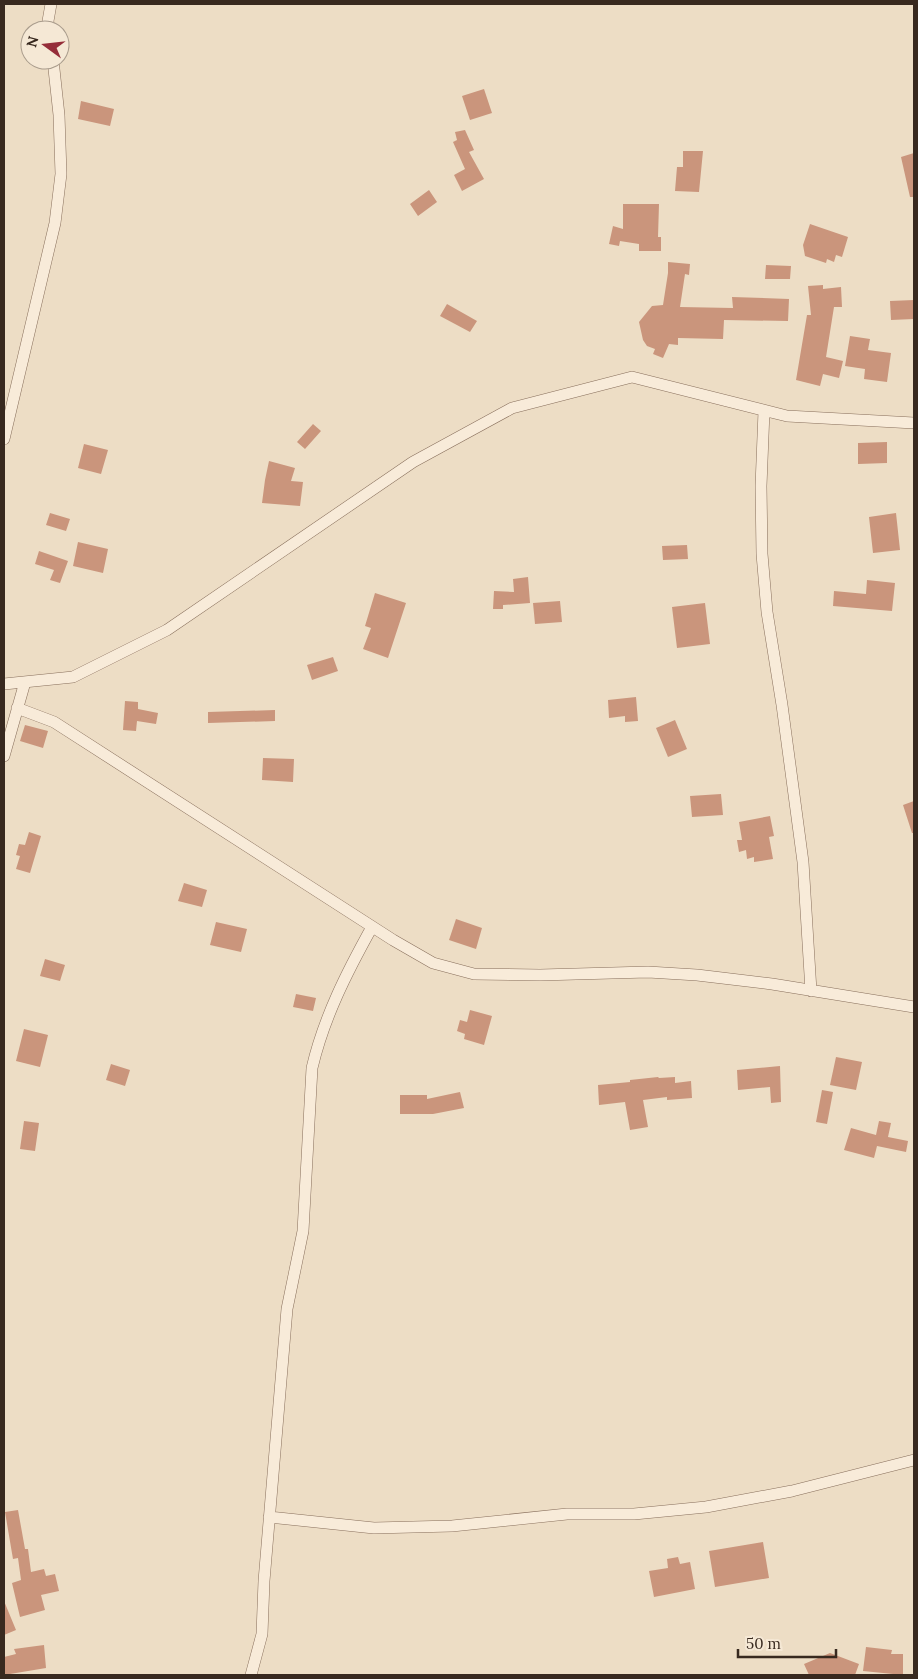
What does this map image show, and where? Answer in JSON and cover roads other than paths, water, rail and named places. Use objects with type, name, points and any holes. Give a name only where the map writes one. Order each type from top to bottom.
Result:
[{"type":"street","points":[[48,20],[51,4]]},
{"type":"street","points":[[4,439],[56,223],[62,174],[54,70]]},
{"type":"street","points":[[4,684],[73,677],[167,630],[413,462],[512,408],[632,377],[786,416],[914,423]]},
{"type":"street","points":[[764,411],[761,486],[762,554],[767,612],[782,705],[803,862],[811,991]]},
{"type":"street","points":[[4,756],[25,682]]},
{"type":"street","points":[[18,708],[54,722],[372,927],[433,963],[474,974],[540,975],[648,972],[696,975],[772,984],[914,1008]]},
{"type":"street","points":[[251,1675],[262,1634],[287,1309],[303,1231],[312,1068],[318,1043],[334,1000],[372,927]]},
{"type":"street","points":[[270,1518],[374,1528],[452,1526],[567,1514],[634,1514],[706,1507],[792,1491],[914,1460]]}]
